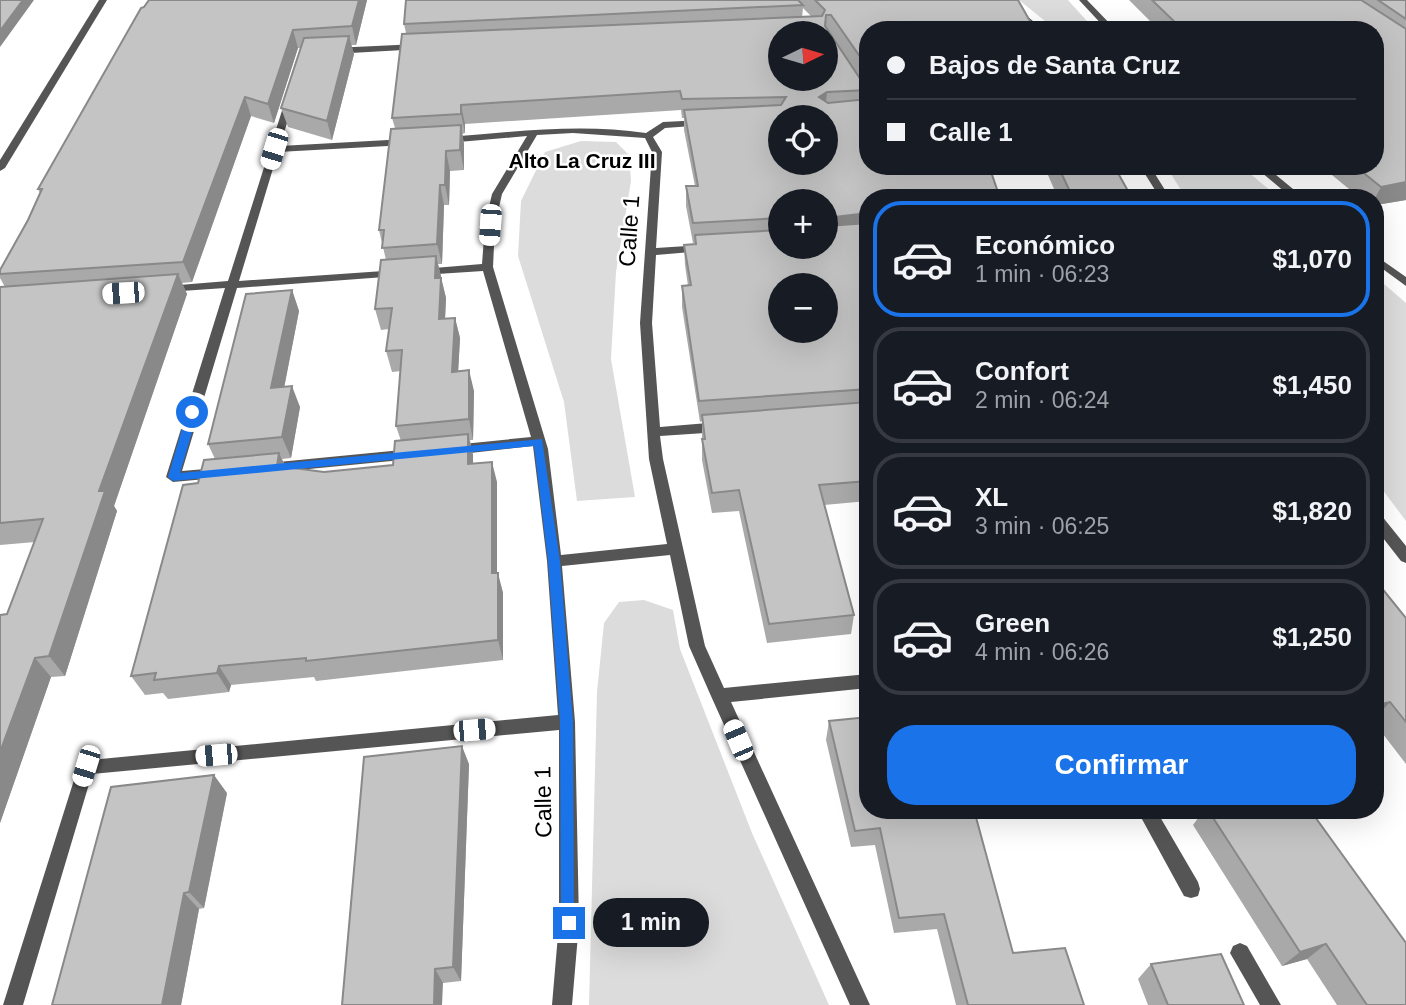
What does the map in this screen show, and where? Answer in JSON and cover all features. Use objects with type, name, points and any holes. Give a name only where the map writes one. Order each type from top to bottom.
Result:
[{"type":"street","points":[[0,168],[103,0]]},
{"type":"street","points":[[1002,0],[1029,21]]},
{"type":"street","points":[[1083,0],[1103,21]]},
{"type":"street","points":[[317,52],[427,46]]},
{"type":"street","points":[[229,472],[173,477],[292,89]]},
{"type":"street","points":[[440,140],[532,135],[566,128],[610,129],[648,136],[663,125],[715,122]]},
{"type":"street","name":"Calle 1","points":[[532,135],[497,194],[490,225],[487,267],[538,441],[554,561],[567,722],[569,923],[562,1005]]},
{"type":"street","name":"Calle 1","points":[[648,136],[657,152],[658,165],[646,323],[656,459],[697,646],[860,1005]]},
{"type":"street","points":[[274,149],[413,142]]},
{"type":"street","points":[[1270,175],[1288,189]]},
{"type":"street","points":[[652,252],[713,248]]},
{"type":"street","points":[[1384,266],[1406,284]]},
{"type":"street","points":[[150,291],[487,267]]},
{"type":"street","points":[[655,432],[735,426]]},
{"type":"street","points":[[256,469],[538,441]]},
{"type":"street","points":[[1384,529],[1406,557]]},
{"type":"street","points":[[554,561],[675,549]]},
{"type":"street","points":[[719,696],[859,682]]},
{"type":"street","points":[[13,1005],[86,766],[567,722]]},
{"type":"street","points":[[1151,819],[1191,889]]},
{"type":"street","points":[[1240,953],[1271,1005]]},
{"type":"shaded area","points":[[1019,0],[1068,0],[1087,21],[1045,21]]},
{"type":"shaded area","points":[[581,141],[616,142],[629,155],[631,181],[616,272],[611,359],[635,497],[577,501],[564,402],[518,256],[521,201],[545,152]]},
{"type":"shaded area","points":[[1172,175],[1252,175],[1268,189],[1180,189]]},
{"type":"shaded area","points":[[1384,284],[1406,303],[1406,521],[1384,492]]},
{"type":"shaded area","points":[[644,600],[673,610],[680,649],[752,833],[829,1005],[589,1005],[597,692],[604,623],[619,602]]},
{"type":"building","points":[[0,0],[23,0],[0,31]]},
{"type":"building","points":[[149,0],[359,0],[352,26],[293,30],[268,104],[245,97],[183,262],[0,274],[42,189],[38,189],[141,8]]},
{"type":"building","points":[[406,0],[798,0],[803,5],[404,24]]},
{"type":"building","points":[[815,0],[1018,0],[1030,21],[859,21],[859,55],[838,25],[838,21],[831,15],[826,15],[825,21],[768,21],[768,91],[838,91],[838,46],[859,77],[859,90],[827,92],[819,97],[828,103],[859,100],[859,175],[992,175],[997,189],[859,189],[859,214],[838,217],[838,189],[768,189],[768,219],[693,223],[686,186],[698,186],[684,110],[768,106],[768,175],[838,175],[838,105],[781,105],[786,97],[682,99],[680,91],[461,105],[461,114],[392,118],[402,34],[822,16],[825,10]]},
{"type":"building","points":[[1152,0],[1361,0],[1406,29],[1406,182],[1381,187],[1366,175],[1384,175],[1384,21],[1174,21]]},
{"type":"building","points":[[1378,0],[1406,0],[1406,19]]},
{"type":"building","points":[[349,36],[327,121],[281,108],[304,38]]},
{"type":"building","points":[[461,125],[460,150],[446,151],[445,185],[440,185],[437,244],[382,248],[384,230],[379,230],[391,129]]},
{"type":"building","points":[[1062,175],[1119,175],[1127,189],[1069,189]]},
{"type":"building","points":[[859,224],[859,390],[699,401],[682,286],[691,285],[684,245],[696,244],[695,235],[768,231],[768,259],[838,259],[838,225]]},
{"type":"building","points":[[436,256],[435,278],[441,278],[439,319],[455,318],[452,372],[469,370],[469,419],[396,426],[402,350],[386,351],[392,308],[375,309],[381,260]]},
{"type":"building","points":[[178,274],[99,491],[105,491],[49,656],[35,658],[0,752],[0,615],[7,614],[43,519],[0,523],[0,287]]},
{"type":"building","points":[[292,290],[271,388],[292,386],[282,437],[208,444],[246,294]]},
{"type":"building","points":[[859,403],[859,482],[819,485],[854,615],[769,624],[739,490],[712,493],[702,439],[705,439],[702,415]]},
{"type":"building","points":[[468,434],[468,464],[492,462],[492,573],[498,573],[498,640],[306,661],[306,658],[219,666],[217,673],[154,680],[156,673],[131,676],[183,485],[198,483],[204,460],[279,453],[277,466],[324,472],[393,465],[395,441]]},
{"type":"building","points":[[1384,591],[1406,618],[1406,722],[1390,702],[1384,703]]},
{"type":"building","points":[[859,718],[859,819],[976,819],[1013,953],[1065,948],[1084,1005],[968,1005],[944,914],[899,918],[880,828],[855,831],[829,721]]},
{"type":"building","points":[[462,746],[453,967],[435,969],[434,1005],[342,1005],[364,757]]},
{"type":"building","points":[[214,775],[189,892],[184,893],[162,1005],[52,1005],[111,787]]},
{"type":"building","points":[[1214,819],[1316,819],[1406,943],[1406,1005],[1367,1005],[1326,944],[1300,952]]},
{"type":"building","points":[[1221,954],[1244,1005],[1168,1005],[1151,964]]},
{"type":"district","name":"Alto La Cruz III","points":[[582,161]]},
{"type":"route","points":[[192,412],[173,477],[538,441],[554,561],[567,722],[569,923]]}]
